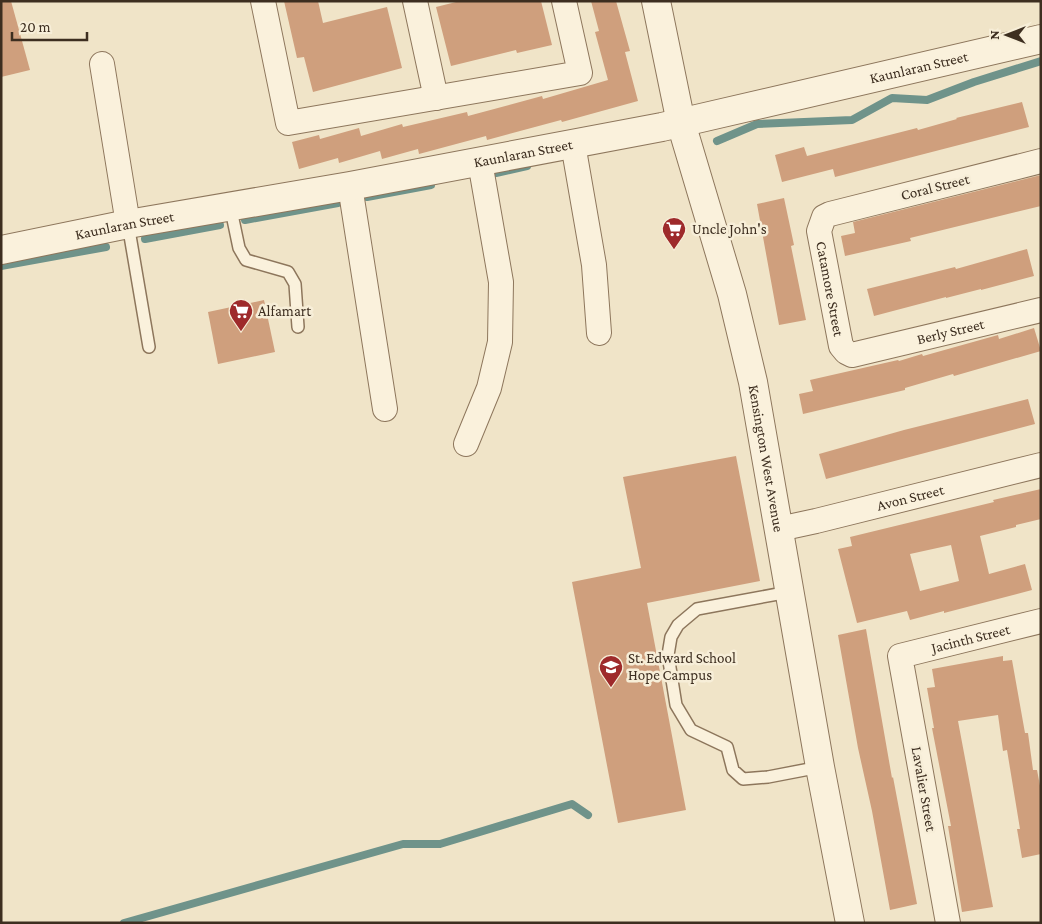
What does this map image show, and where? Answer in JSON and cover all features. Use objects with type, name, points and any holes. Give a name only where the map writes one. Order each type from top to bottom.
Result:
[{"type":"street","points":[[263,1],[288,123],[580,73],[564,1]]},
{"type":"street","points":[[415,1],[436,98]]},
{"type":"street","name":"Kensington West Avenue","points":[[656,1],[681,123],[734,303],[753,382],[820,766],[850,923]]},
{"type":"street","name":"Kaunlaran Street","points":[[1,250],[128,224],[230,205],[350,186],[681,123],[1041,39]]},
{"type":"street","points":[[102,64],[128,224]]},
{"type":"street","points":[[573,144],[594,264],[599,333]]},
{"type":"street","name":"Coral Street","points":[[830,214],[1041,160]]},
{"type":"street","points":[[466,444],[489,388],[500,342],[501,282],[480,162]]},
{"type":"street","points":[[350,186],[385,409]]},
{"type":"street","name":"Catamore Street","points":[[830,214],[824,217],[819,231],[841,346],[852,355],[860,354]]},
{"type":"street","name":"Berly Street","points":[[860,354],[1041,310]]},
{"type":"street","name":"Avon Street","points":[[779,529],[1041,465]]},
{"type":"street","name":"Jacinth Street","points":[[900,656],[1041,622]]},
{"type":"street","name":"Lavalier Street","points":[[900,656],[948,923]]},
{"type":"lane","points":[[230,205],[239,248],[246,260],[288,272],[295,284],[298,327]]},
{"type":"lane","points":[[128,224],[149,347]]},
{"type":"lane","points":[[790,592],[697,610],[678,625],[671,637],[668,655],[676,705],[691,730],[727,747],[733,770],[743,779],[768,777],[820,766]]},
{"type":"building","points":[[1,1],[11,1],[30,70],[1,77]]},
{"type":"building","points":[[284,1],[318,1],[323,23],[387,7],[402,68],[313,92],[304,57],[297,58]]},
{"type":"building","points":[[460,1],[541,1],[552,45],[517,53],[516,50],[451,66],[436,7]]},
{"type":"building","points":[[591,1],[616,1],[630,51],[625,52],[638,101],[562,122],[561,120],[487,140],[486,136],[419,154],[418,149],[382,159],[380,151],[339,163],[338,158],[299,169],[292,142],[319,135],[320,139],[359,128],[361,136],[402,124],[403,127],[467,112],[468,116],[542,96],[543,99],[608,80],[595,32],[599,31]]},
{"type":"building","points":[[1022,102],[1029,127],[835,177],[833,169],[782,182],[775,155],[804,147],[807,156],[917,128],[918,130],[956,118]]},
{"type":"building","points":[[1041,175],[1041,206],[910,238],[911,241],[845,256],[841,236],[855,233],[853,222]]},
{"type":"building","points":[[784,198],[794,245],[791,246],[806,320],[779,325],[757,204]]},
{"type":"building","points":[[1027,249],[1034,276],[874,316],[867,289],[955,267],[956,269]]},
{"type":"building","name":"Alfamart","points":[[264,300],[275,352],[218,364],[208,312]]},
{"type":"building","points":[[1034,328],[1041,351],[954,376],[953,374],[905,388],[905,390],[803,414],[799,394],[813,391],[810,380],[899,361],[922,354],[923,356],[998,335],[999,339]]},
{"type":"building","points":[[1028,399],[1035,424],[826,479],[819,454],[904,430]]},
{"type":"building","points":[[736,456],[760,581],[647,603],[686,810],[618,823],[572,582],[641,568],[623,477]]},
{"type":"building","points":[[1041,489],[1041,519],[980,536],[989,574],[1025,564],[1032,590],[910,620],[907,611],[857,623],[838,549],[852,546],[850,537],[994,502],[993,500]],"holes":[[[951,545],[959,581],[920,591],[910,554]]]},
{"type":"building","points":[[866,629],[892,778],[917,904],[890,910],[838,635]]},
{"type":"building","points":[[1003,656],[1003,661],[1012,660],[1025,733],[1028,733],[1033,770],[1037,770],[1041,791],[1041,854],[1022,858],[1017,829],[1020,829],[1007,750],[1003,751],[998,715],[958,721],[993,907],[962,912],[948,826],[951,826],[932,728],[934,728],[927,688],[935,687],[932,669]]},
{"type":"waterway","points":[[717,141],[757,124],[852,120],[892,98],[927,100],[974,82],[1041,61]]},
{"type":"waterway","points":[[496,173],[527,166]]},
{"type":"waterway","points":[[367,197],[431,185]]},
{"type":"waterway","points":[[245,220],[338,203]]},
{"type":"waterway","points":[[145,239],[220,225]]},
{"type":"waterway","points":[[1,266],[106,247]]},
{"type":"waterway","points":[[124,923],[403,844],[440,844],[572,804],[588,815]]},
{"type":"place","name":"Uncle John's","points":[[674,250]]},
{"type":"place","name":"Alfamart","points":[[241,332]]},
{"type":"place","name":"St. Edward School Hope Campus","points":[[611,688]]}]
